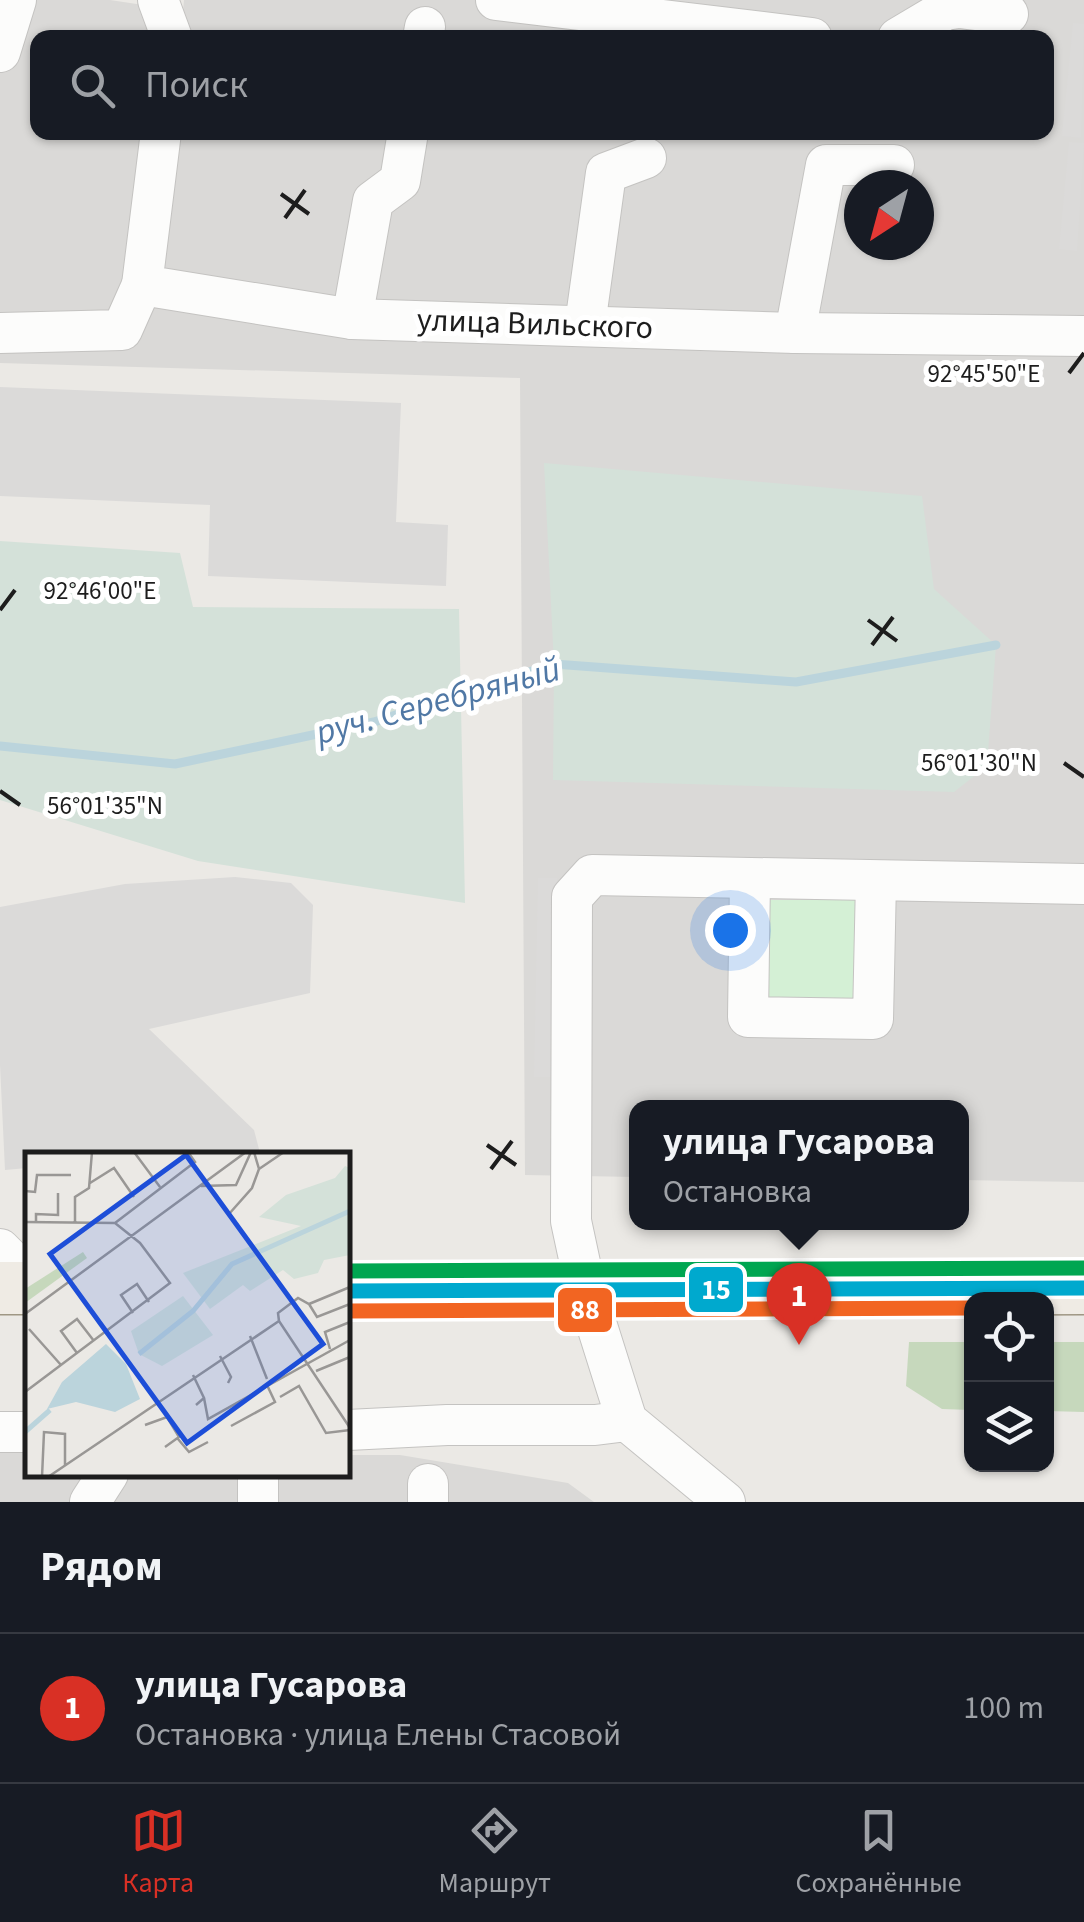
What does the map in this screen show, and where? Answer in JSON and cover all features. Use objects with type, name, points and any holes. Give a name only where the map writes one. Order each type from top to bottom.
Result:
[{"type":"main road","points":[[350,1290],[1084,1288]]},
{"type":"street","points":[[0,52],[16,0]]},
{"type":"street","points":[[158,0],[172,30]]},
{"type":"street","points":[[496,0],[745,30]]},
{"type":"street","points":[[911,30],[945,10],[1008,14]]},
{"type":"street","points":[[0,332],[122,330],[142,285],[159,140]]},
{"type":"street","points":[[352,319],[373,201],[400,181],[407,140]]},
{"type":"street","points":[[795,332],[834,149],[894,165]]},
{"type":"street","points":[[585,325],[606,173],[646,158]]},
{"type":"street","name":"улица Вильского","points":[[142,285],[352,319],[1084,336]]},
{"type":"street","points":[[724,1502],[627,1421],[586,1291],[570,1221],[572,897],[592,875],[1084,884]]},
{"type":"street","points":[[750,880],[748,1017],[873,1020],[876,881]]},
{"type":"street","points":[[0,1249],[25,1274]]},
{"type":"street","points":[[350,1430],[627,1421]]},
{"type":"street","points":[[90,1502],[106,1477]]},
{"type":"shaded area","points":[[0,0],[110,0],[183,11],[184,0],[1084,0],[1084,1182],[969,1180],[969,1100],[629,1100],[629,1177],[525,1175],[520,378],[0,363]]},
{"type":"shaded area","points":[[1073,23],[1084,24],[1081,138],[1062,136]]},
{"type":"shaded area","points":[[1069,142],[1084,143],[1077,251],[1059,249]]},
{"type":"shaded area","points":[[0,387],[401,403],[396,522],[448,525],[446,586],[208,576],[210,505],[0,496]]},
{"type":"shaded area","points":[[544,463],[922,496],[934,589],[996,645],[987,766],[954,792],[553,780],[554,664]]},
{"type":"shaded area","points":[[0,541],[180,553],[193,607],[459,609],[465,903],[198,861],[0,800]]},
{"type":"shaded area","points":[[235,877],[291,883],[313,905],[310,993],[149,1029],[254,1130],[260,1152],[25,1152],[25,1168],[5,1170],[0,1065],[0,907],[125,884]]},
{"type":"shaded area","points":[[538,878],[557,878],[553,1077],[534,1077]]},
{"type":"shaded area","points":[[0,1452],[25,1452],[25,1477],[350,1477],[350,1455],[400,1455],[568,1483],[594,1502],[0,1502]]},
{"type":"green space","points":[[767,900],[856,900],[856,1007],[768,1006]]},
{"type":"green space","points":[[909,1342],[964,1342],[964,1410],[942,1409],[906,1386]]},
{"type":"green space","points":[[1054,1342],[1084,1342],[1084,1412],[1054,1411]]},
{"type":"waterway","name":"руч. Серебряный","points":[[0,746],[175,764],[374,722],[554,664],[796,682],[996,645]]},
{"type":"transit line","points":[[350,1271],[1084,1268]]},
{"type":"transit line","name":"15","points":[[350,1291],[1084,1288]]},
{"type":"transit line","name":"88","points":[[350,1311],[964,1308]]},
{"type":"place","name":"улица Гусарова","points":[[799,1345]]}]
